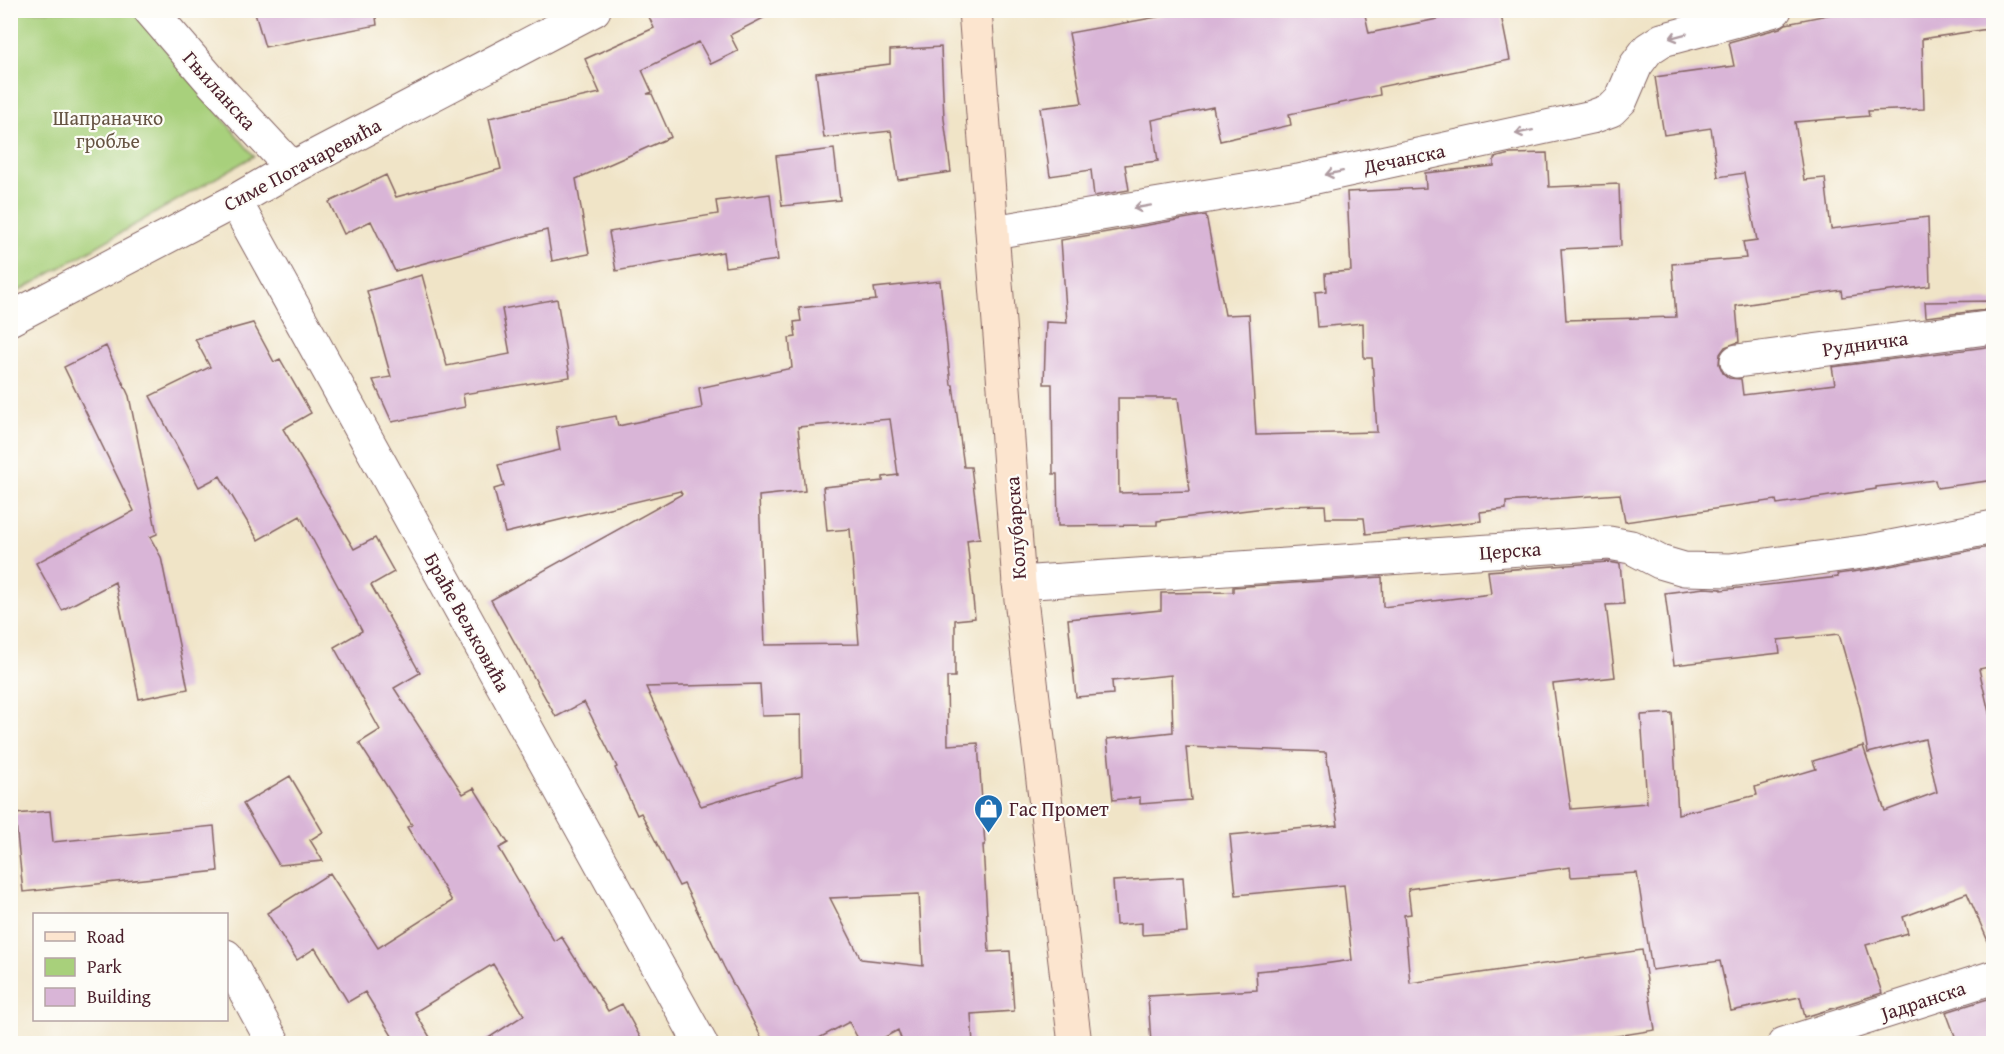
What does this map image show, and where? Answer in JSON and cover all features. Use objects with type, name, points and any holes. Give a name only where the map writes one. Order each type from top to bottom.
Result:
[{"type":"main road","name":"Колубарска","points":[[975,10],[1019,583],[1075,1044]]},
{"type":"street","name":"Гњиланска","points":[[150,10],[212,82],[292,168]]},
{"type":"street","name":"Симе Погачаревића","points":[[10,319],[594,10]]},
{"type":"street","name":"Дечанска","points":[[993,232],[1298,181],[1592,117],[1611,110],[1621,100],[1635,66],[1647,49],[1662,40],[1775,10]]},
{"type":"street","name":"Браће Вељковића","points":[[235,201],[701,1044]]},
{"type":"street","name":"Рудничка","points":[[1737,361],[1994,327]]},
{"type":"street","name":"Церска","points":[[1019,583],[1609,543],[1631,547],[1660,562],[1683,569],[1730,570],[1870,551],[1994,527]]},
{"type":"street","points":[[228,960],[274,1044]]},
{"type":"street","name":"Јадранска","points":[[1784,1044],[1994,977]]},
{"type":"green space","name":"Шапраначко гробље","points":[[11,11],[134,11],[254,156],[11,296]]},
{"type":"building","points":[[254,10],[375,10],[377,25],[265,47]]},
{"type":"building","points":[[646,10],[779,10],[730,35],[738,51],[711,64],[699,42],[642,70],[652,92],[647,94],[652,94],[671,137],[576,179],[589,254],[552,261],[547,230],[395,271],[371,221],[344,234],[329,202],[386,175],[396,197],[501,169],[489,118],[600,93],[585,59],[654,28]]},
{"type":"building","points":[[1179,10],[1364,10],[1369,33],[1481,10],[1500,10],[1510,60],[1379,87],[1380,95],[1289,114],[1291,125],[1220,141],[1213,107],[1152,120],[1158,161],[1125,165],[1129,190],[1094,196],[1091,170],[1050,176],[1040,108],[1082,103],[1069,33],[1157,17]]},
{"type":"building","points":[[1852,10],[1994,10],[1994,28],[1922,39],[1924,109],[1868,111],[1869,116],[1795,122],[1804,180],[1825,178],[1831,229],[1928,217],[1930,286],[1842,297],[1841,290],[1736,306],[1739,342],[1725,347],[1720,354],[1719,364],[1723,373],[1729,378],[1741,379],[1743,395],[1835,384],[1832,367],[1994,346],[1994,480],[1937,488],[1935,480],[1876,487],[1876,489],[1777,504],[1776,500],[1625,522],[1620,494],[1506,502],[1506,509],[1480,512],[1481,521],[1366,534],[1364,518],[1326,518],[1325,505],[1282,506],[1157,521],[1157,525],[1058,526],[1057,474],[1053,474],[1052,384],[1044,384],[1046,322],[1067,323],[1061,240],[1206,215],[1225,315],[1249,314],[1256,435],[1377,432],[1372,358],[1364,358],[1363,323],[1318,327],[1315,292],[1326,291],[1325,273],[1351,271],[1347,192],[1426,188],[1425,173],[1494,166],[1494,158],[1510,154],[1547,153],[1549,187],[1619,184],[1621,246],[1561,249],[1566,320],[1676,317],[1672,264],[1746,258],[1743,242],[1757,240],[1744,173],[1718,177],[1711,128],[1664,135],[1655,77],[1734,66],[1729,42],[1802,20]],"holes":[[[1118,398],[1178,398],[1190,491],[1119,493]]]},
{"type":"building","points":[[941,47],[944,119],[951,172],[898,180],[891,131],[824,138],[816,73],[890,64],[890,50]]},
{"type":"building","points":[[834,149],[840,200],[782,206],[776,156]]},
{"type":"building","points":[[770,194],[778,260],[725,267],[723,252],[616,271],[609,232],[718,214],[716,201]]},
{"type":"building","points":[[422,275],[447,366],[510,354],[502,309],[557,299],[570,377],[463,394],[465,407],[392,422],[373,380],[391,377],[367,291]]},
{"type":"building","points":[[940,281],[951,385],[953,385],[964,467],[971,467],[980,538],[967,540],[975,618],[955,620],[955,677],[947,677],[948,745],[978,743],[989,952],[1010,951],[1014,1011],[971,1014],[973,1044],[903,1044],[898,1030],[872,1044],[861,1044],[849,1022],[808,1044],[765,1044],[724,967],[684,884],[679,886],[641,813],[637,815],[615,768],[617,767],[584,702],[556,717],[491,600],[682,494],[680,491],[505,533],[494,489],[504,486],[498,465],[560,450],[556,427],[616,416],[618,426],[702,408],[699,388],[792,368],[789,338],[796,337],[794,322],[801,321],[799,308],[876,300],[874,288]],"holes":[[[890,419],[898,475],[883,477],[883,481],[823,487],[827,531],[850,529],[859,644],[765,645],[759,496],[805,491],[798,427]],[[760,684],[762,716],[801,715],[802,776],[701,806],[646,687]],[[919,894],[923,966],[861,959],[830,898]]]},
{"type":"building","points":[[1994,301],[1994,309],[1926,317],[1925,302]]},
{"type":"building","points":[[253,323],[274,362],[280,359],[311,413],[283,429],[354,549],[375,538],[394,572],[371,585],[420,673],[394,688],[463,794],[474,788],[508,843],[499,848],[554,941],[561,936],[608,1011],[622,1004],[644,1044],[479,1044],[524,1015],[493,964],[415,1012],[434,1044],[397,1044],[365,992],[348,1002],[315,948],[297,960],[267,913],[330,873],[378,948],[452,901],[407,827],[412,825],[359,743],[380,730],[334,647],[362,631],[300,516],[258,540],[220,476],[199,487],[150,396],[210,367],[195,339]]},
{"type":"building","points":[[106,346],[129,396],[157,534],[150,537],[161,557],[188,689],[139,699],[115,582],[62,610],[36,563],[134,511],[64,367]]},
{"type":"building","points":[[1989,547],[1994,567],[1994,666],[1979,669],[1994,734],[1994,955],[1967,893],[1903,917],[1908,933],[1866,945],[1882,993],[1805,1017],[1800,997],[1731,1011],[1720,961],[1652,970],[1637,873],[1571,877],[1570,867],[1408,889],[1411,914],[1404,915],[1410,983],[1642,950],[1655,1030],[1566,1044],[1298,1044],[1297,1038],[1258,1044],[1151,1044],[1148,996],[1257,990],[1256,971],[1352,960],[1344,885],[1236,895],[1230,835],[1338,825],[1326,752],[1186,747],[1191,800],[1140,804],[1140,797],[1113,800],[1107,739],[1173,732],[1171,675],[1112,681],[1113,694],[1076,697],[1068,619],[1161,610],[1161,593],[1233,592],[1233,587],[1382,577],[1383,607],[1491,594],[1488,571],[1608,562],[1620,564],[1624,604],[1606,605],[1615,677],[1553,684],[1571,809],[1647,803],[1641,715],[1672,713],[1678,814],[1757,795],[1755,787],[1816,769],[1813,761],[1863,746],[1885,811],[1937,792],[1925,739],[1868,753],[1860,708],[1839,634],[1778,640],[1780,653],[1674,665],[1665,593],[1704,588],[1721,590],[1838,577],[1837,574]]},
{"type":"building","points":[[290,776],[323,832],[310,840],[323,861],[279,865],[243,804]]},
{"type":"building","points":[[50,811],[53,842],[214,826],[218,871],[23,892],[15,814]]},
{"type":"building","points":[[1183,877],[1187,932],[1142,935],[1142,923],[1116,925],[1113,881]]},
{"type":"building","points":[[1994,997],[1994,1044],[1958,1044],[1946,1012]]},
{"type":"place","name":"Гас Промет","points":[[988,834]]}]
